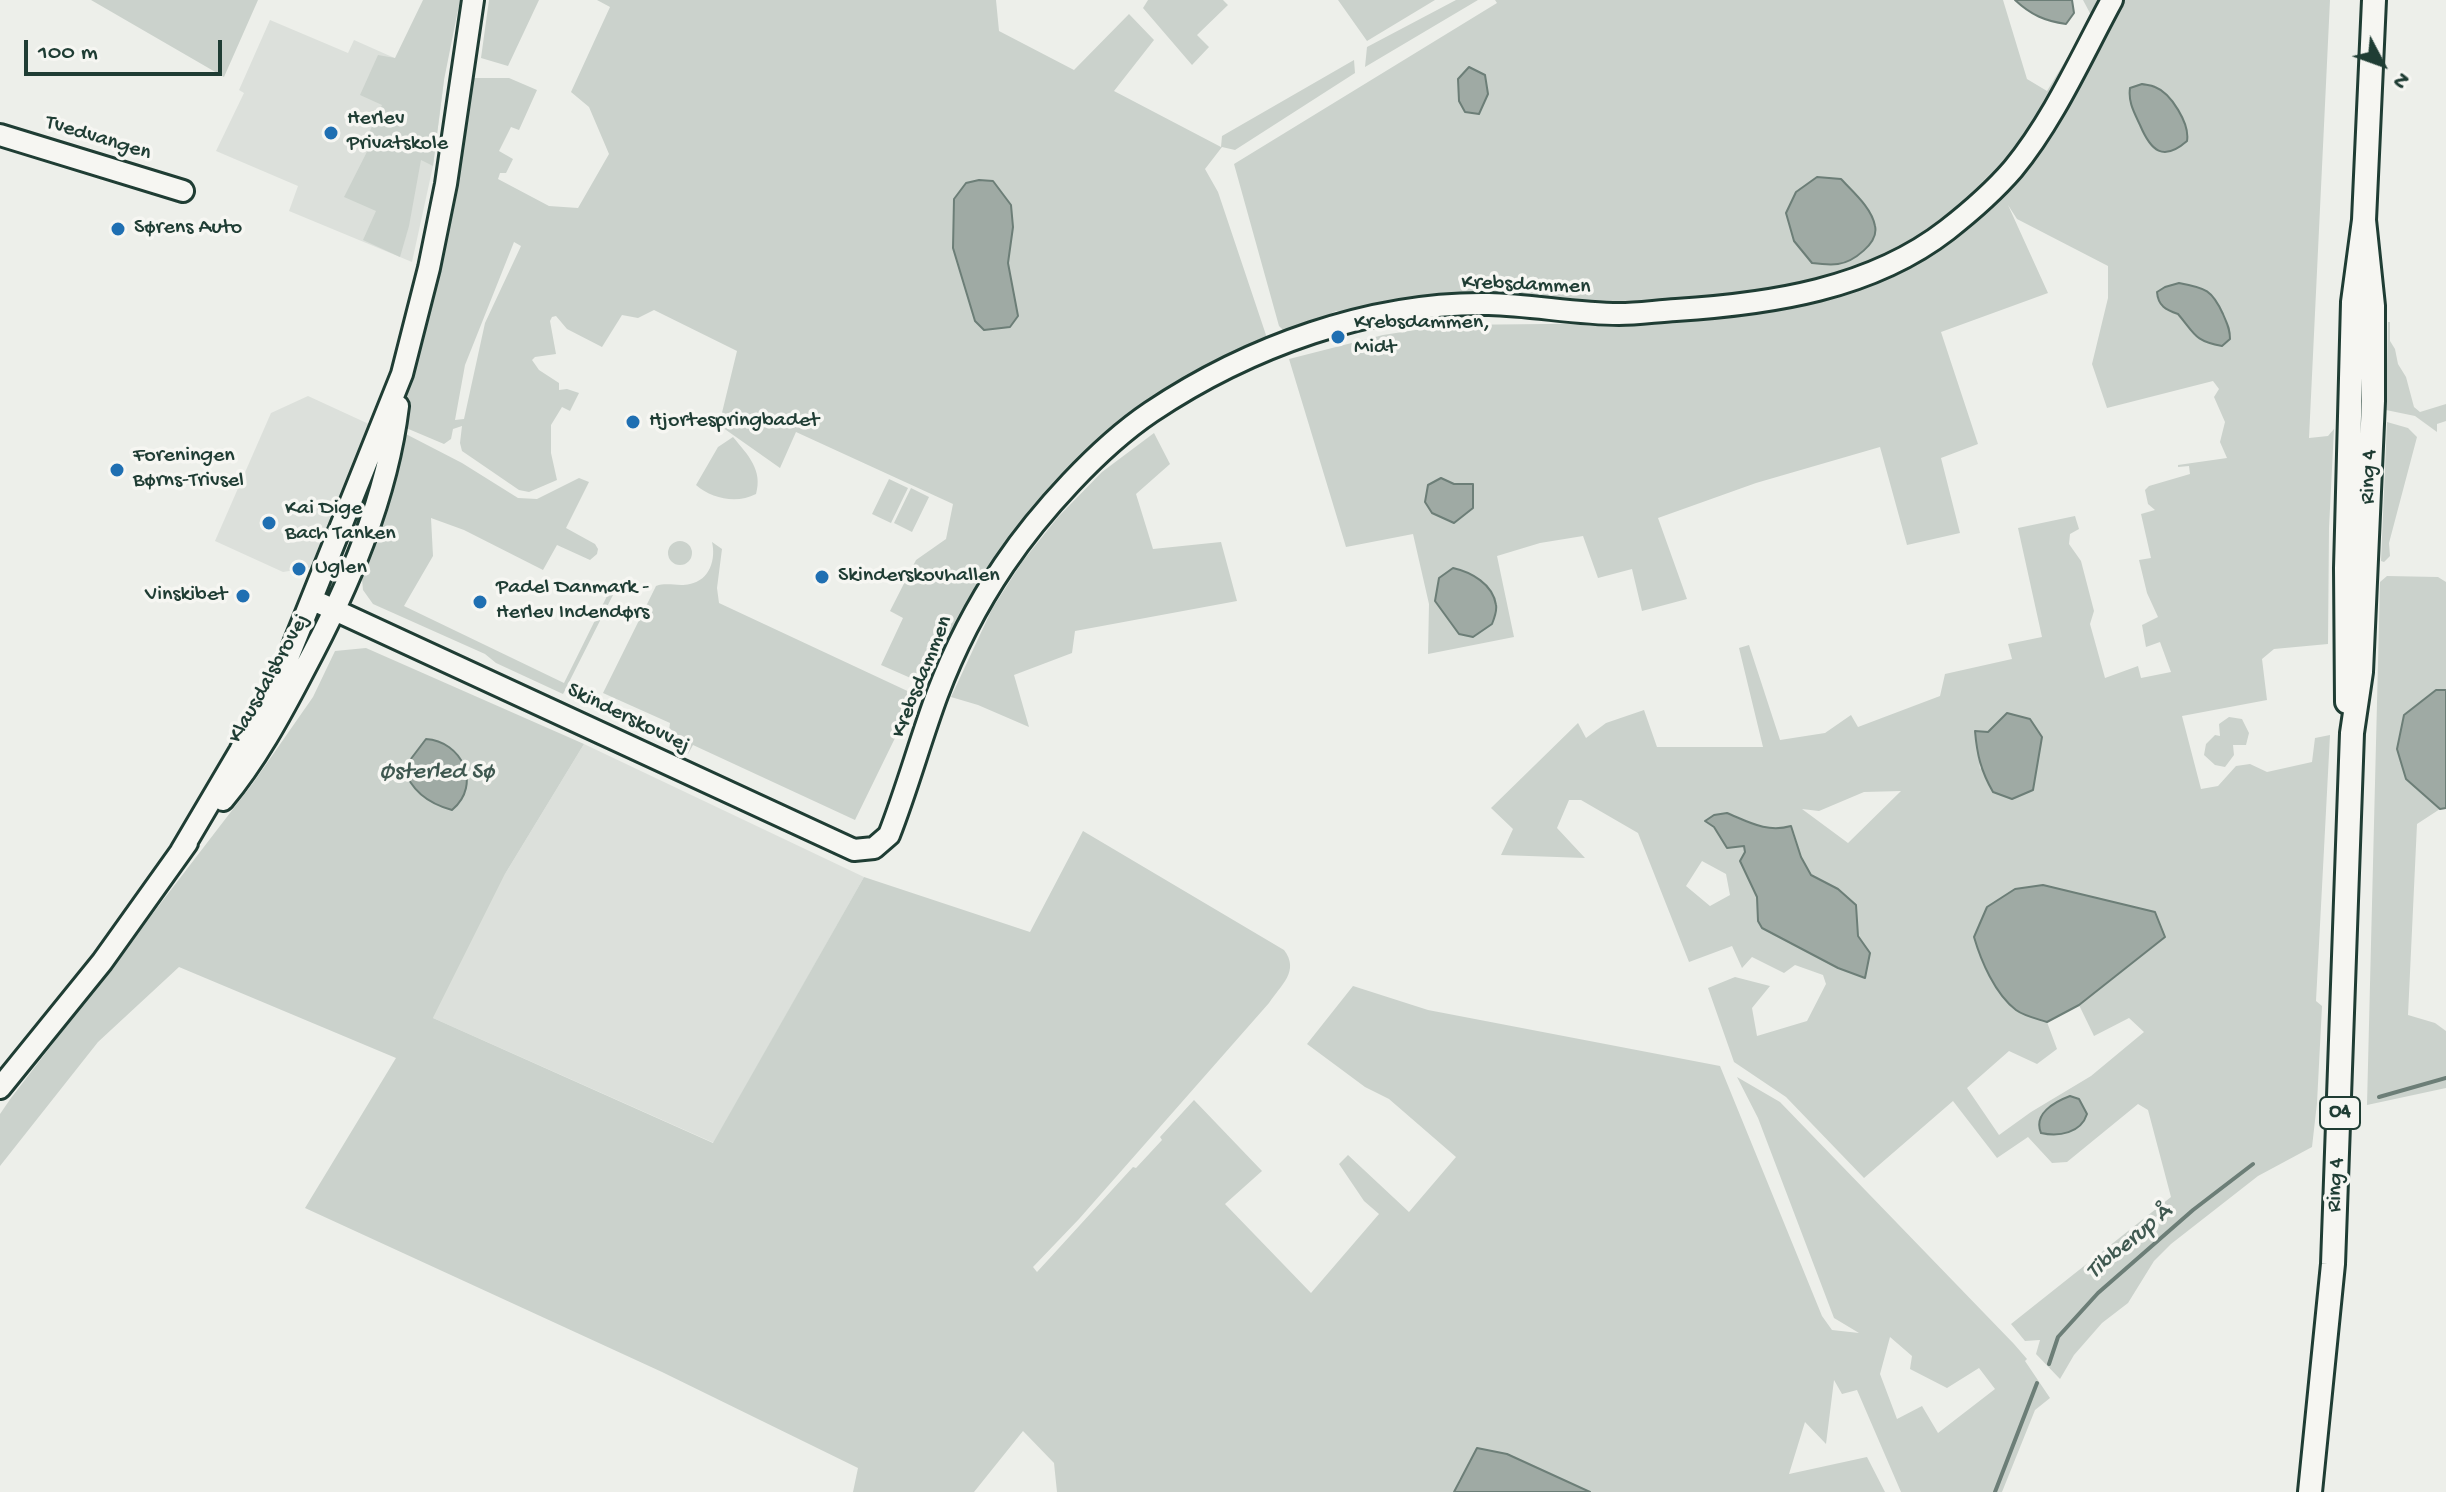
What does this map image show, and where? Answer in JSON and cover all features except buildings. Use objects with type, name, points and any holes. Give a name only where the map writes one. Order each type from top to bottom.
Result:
[{"type":"main road","name":"Ring 4","points":[[2310,1492],[2333,1264],[2352,733],[2361,672],[2373,401],[2373,306],[2364,220],[2374,0]]},
{"type":"street","name":"Klausdalsbrovej","points":[[3,1085],[102,962],[181,851],[237,783],[269,737],[336,610],[375,508],[394,435],[402,374],[446,184],[473,0]]},
{"type":"street","name":"Krebsdammen","points":[[902,801],[951,659],[1005,563],[1065,490],[1148,414],[1200,382],[1281,345],[1338,325],[1404,310],[1486,304],[1619,314],[1717,307],[1785,297],[1848,282],[1897,261],[1945,232],[2012,170],[2045,123],[2112,0]]},
{"type":"street","name":"Tvedvangen","points":[[0,135],[183,191]]},
{"type":"street","name":"Klausdalsbrovej","points":[[181,851],[240,751],[286,663],[402,374]]},
{"type":"street","name":"Skinderskovvej","points":[[313,600],[854,850],[874,848],[883,842],[889,835],[902,801]]},
{"type":"shaded area","points":[[91,0],[258,0],[224,77]]},
{"type":"shaded area","points":[[423,0],[460,0],[444,80],[433,166],[421,160],[400,257],[363,240],[376,211],[344,197],[374,138],[368,135],[382,105],[360,95],[378,55],[395,58]]},
{"type":"shaded area","points":[[489,0],[539,0],[508,66],[481,58]]},
{"type":"shaded area","points":[[597,0],[996,0],[999,31],[1074,70],[1129,14],[1154,40],[1114,91],[1221,147],[1222,136],[1354,60],[1355,73],[1235,150],[1222,147],[1205,169],[1218,192],[1267,338],[1141,408],[1032,510],[1007,539],[922,683],[881,665],[903,618],[890,611],[916,560],[946,539],[953,504],[796,432],[780,468],[719,425],[737,351],[654,310],[638,318],[622,315],[602,347],[567,329],[556,316],[552,317],[550,321],[556,354],[532,360],[539,370],[559,383],[559,390],[579,393],[570,411],[562,407],[551,425],[551,453],[557,480],[529,492],[519,490],[462,451],[462,426],[453,429],[451,439],[444,444],[399,425],[441,254],[468,78],[509,78],[537,90],[519,130],[511,127],[499,151],[513,159],[506,173],[500,173],[498,179],[549,206],[578,208],[609,154],[589,107],[571,92],[610,7]],"holes":[[[514,242],[521,246],[485,323],[464,419],[455,420],[465,365]]]},
{"type":"shaded area","points":[[1148,0],[1223,0],[1228,5],[1197,35],[1209,47],[1192,65],[1143,8]]},
{"type":"shaded area","points":[[1338,0],[1435,0],[1367,41]]},
{"type":"shaded area","points":[[1456,0],[1478,0],[1365,67],[1367,47]]},
{"type":"shaded area","points":[[1495,0],[2003,0],[2027,79],[2047,91],[2092,17],[2083,0],[2330,0],[2309,438],[2328,436],[2334,429],[2328,644],[2274,649],[2262,659],[2267,700],[2182,716],[2201,789],[2218,786],[2236,766],[2250,764],[2267,772],[2312,762],[2315,738],[2330,735],[2316,1001],[2322,1006],[2312,1147],[2258,1176],[2171,1244],[2154,1261],[2128,1303],[2102,1323],[2074,1355],[2060,1379],[2036,1354],[2040,1340],[2025,1341],[2011,1324],[2171,1197],[2148,1110],[2138,1104],[2067,1162],[2052,1163],[2028,1137],[1997,1158],[1953,1101],[1864,1178],[1786,1097],[1734,1062],[1708,988],[1735,977],[1770,986],[1752,1008],[1757,1036],[1807,1021],[1826,984],[1823,975],[1795,965],[1784,973],[1752,957],[1742,968],[1732,946],[1689,962],[1638,833],[1581,800],[1569,800],[1557,828],[1585,858],[1501,855],[1513,829],[1491,808],[1578,723],[1586,738],[1606,723],[1644,710],[1657,747],[1763,747],[1739,648],[1749,645],[1780,740],[1825,733],[1851,715],[1858,727],[1940,696],[1945,674],[2012,659],[2008,644],[2042,637],[2018,528],[2075,516],[2079,529],[2070,534],[2069,544],[2081,561],[2094,611],[2090,624],[2105,678],[2138,666],[2141,678],[2171,672],[2160,642],[2146,647],[2142,625],[2158,617],[2147,593],[2139,560],[2151,558],[2141,514],[2155,510],[2148,504],[2145,490],[2149,486],[2190,474],[2189,466],[2178,465],[2227,458],[2220,442],[2225,422],[2214,397],[2219,389],[2213,381],[2107,408],[2092,364],[2108,298],[2108,266],[2017,219],[2008,205],[2048,293],[1941,332],[1978,444],[1941,458],[1960,533],[1907,545],[1880,447],[1756,483],[1658,518],[1687,599],[1642,611],[1632,569],[1598,578],[1583,536],[1540,543],[1497,556],[1514,637],[1428,654],[1429,604],[1413,534],[1346,547],[1289,359],[1383,335],[1448,325],[1644,323],[1731,317],[1821,301],[1882,281],[1927,257],[1965,232],[2003,197],[1993,181],[1947,220],[1887,258],[1795,289],[1654,305],[1336,311],[1287,334],[1279,326],[1234,164],[1497,3]],"holes":[[[2006,713],[1980,769],[1976,731],[1988,732]],[[1901,791],[1848,843],[1802,809],[1819,811],[1864,792]],[[1727,813],[1765,828],[1794,833],[1801,857],[1811,875],[1838,889],[1856,905],[1858,936],[1870,953],[1758,921],[1757,897],[1750,880],[1744,845],[1727,848],[1714,827]],[[1702,861],[1726,874],[1730,895],[1710,906],[1686,886]],[[2043,885],[2155,912],[2165,937],[2079,1005],[2094,1036],[2129,1018],[2144,1032],[2091,1076],[1999,1135],[1967,1088],[2009,1051],[2037,1064],[2057,1049],[2047,1022],[2017,1010]]]},
{"type":"shaded area","name":"Herlev Privatskole","points":[[270,20],[348,53],[354,40],[444,80],[433,166],[412,262],[289,211],[298,186],[216,151],[244,93],[239,90]]},
{"type":"shaded area","points":[[2388,322],[2390,341],[2406,377],[2414,407],[2420,412],[2446,404],[2446,421],[2437,424],[2437,432],[2415,416],[2386,410]]},
{"type":"shaded area","points":[[308,396],[371,425],[313,567],[283,572],[215,541],[271,413]]},
{"type":"shaded area","points":[[2387,422],[2408,428],[2417,437],[2389,543],[2390,556],[2384,562],[2381,561]]},
{"type":"shaded area","points":[[400,431],[462,463],[518,498],[537,499],[579,478],[589,482],[566,528],[595,544],[597,554],[590,560],[557,545],[543,570],[464,530],[431,518],[433,556],[404,606],[564,683],[610,590],[614,593],[563,694],[496,663],[485,654],[373,604],[363,590],[362,579],[373,547]]},
{"type":"shaded area","points":[[1154,433],[1170,464],[1136,494],[1153,549],[1221,542],[1237,601],[1075,631],[1072,653],[1014,675],[1029,727],[951,697],[992,609],[1022,562],[1058,517],[1102,472]]},
{"type":"shaded area","points":[[733,437],[753,463],[758,485],[756,494],[741,499],[717,497],[696,485],[718,447]]},
{"type":"shaded area","points":[[889,479],[908,488],[891,523],[872,514]]},
{"type":"shaded area","points":[[911,488],[929,497],[912,532],[894,523]]},
{"type":"shaded area","points":[[680,541],[689,544],[692,553],[689,562],[680,565],[671,562],[668,553],[671,544]]},
{"type":"shaded area","points":[[712,542],[722,549],[717,588],[719,603],[916,695],[855,820],[693,745],[688,754],[667,744],[670,723],[603,693],[656,586],[697,582],[710,568]]},
{"type":"shaded area","points":[[2387,576],[2438,577],[2446,582],[2446,690],[2436,690],[2406,779],[2440,809],[2417,824],[2408,1015],[2435,1023],[2446,1031],[2446,1088],[2367,1105],[2380,582]]},
{"type":"shaded area","points":[[366,648],[584,744],[505,874],[433,1018],[713,1143],[864,877],[1030,932],[1083,831],[1284,950],[1290,965],[1287,978],[1269,1003],[1033,1267],[1037,1272],[1133,1167],[1136,1168],[1162,1140],[1160,1137],[1194,1100],[1262,1171],[1225,1204],[1311,1293],[1379,1214],[1364,1201],[1339,1164],[1348,1155],[1409,1212],[1456,1157],[1389,1099],[1365,1087],[1307,1044],[1353,986],[1428,1010],[1720,1066],[1822,1316],[1832,1330],[1859,1333],[1834,1318],[1758,1118],[1737,1077],[1780,1102],[2014,1344],[2027,1359],[2025,1361],[2050,1398],[2035,1410],[2002,1492],[1901,1492],[1857,1390],[1842,1394],[1834,1380],[1826,1444],[1805,1422],[1789,1474],[1867,1457],[1885,1492],[1590,1492],[1507,1454],[1460,1478],[1454,1492],[1057,1492],[1054,1463],[1023,1431],[974,1492],[853,1492],[858,1468],[662,1372],[305,1208],[396,1058],[179,967],[98,1042],[0,1166],[0,1114],[253,783],[313,697],[335,651]],"holes":[[[1890,1337],[1912,1356],[1910,1369],[1947,1388],[1979,1368],[1995,1389],[1938,1433],[1922,1406],[1897,1419],[1880,1374]]]},
{"type":"shaded area","points":[[2229,717],[2242,719],[2249,733],[2246,745],[2233,745],[2234,755],[2225,767],[2215,765],[2204,755],[2206,744],[2215,735],[2220,736],[2219,724]]},
{"type":"shaded area","points":[[584,744],[864,877],[714,1143],[433,1018],[505,874]]},
{"type":"water","points":[[2015,0],[2072,0],[2074,13],[2066,24],[2058,23],[2033,13]]},
{"type":"water","points":[[1469,67],[1485,75],[1488,94],[1479,114],[1465,112],[1459,101],[1458,79]]},
{"type":"water","points":[[2142,84],[2161,90],[2178,110],[2187,134],[2187,141],[2179,147],[2159,151],[2144,134],[2132,107],[2130,93],[2130,88]]},
{"type":"water","points":[[1817,177],[1841,179],[1873,219],[1875,232],[1869,245],[1844,262],[1812,263],[1794,241],[1786,213],[1796,192]]},
{"type":"water","points":[[993,181],[1011,205],[1013,227],[1008,263],[1018,316],[1010,327],[984,330],[975,321],[953,248],[954,199],[966,183]]},
{"type":"water","points":[[2179,283],[2202,289],[2215,300],[2229,332],[2230,339],[2222,346],[2200,339],[2178,314],[2161,304],[2157,292]]},
{"type":"water","points":[[1441,478],[1454,484],[1473,484],[1473,508],[1454,523],[1432,513],[1425,502],[1428,485]]},
{"type":"water","points":[[1453,568],[1480,580],[1494,598],[1496,609],[1492,624],[1473,637],[1459,634],[1435,601],[1439,578]]},
{"type":"water","points":[[2436,690],[2446,690],[2446,808],[2440,809],[2406,779],[2397,749],[2404,715]]},
{"type":"water","points":[[2007,713],[2030,719],[2042,737],[2033,790],[2012,799],[1993,792],[1980,763],[1975,731],[1988,732]]},
{"type":"water","name":"Østerled Sø","points":[[426,739],[449,747],[464,766],[466,788],[452,810],[422,795],[411,783],[404,768]]},
{"type":"water","points":[[1727,813],[1766,827],[1791,826],[1801,857],[1811,875],[1838,889],[1856,905],[1858,936],[1870,953],[1865,978],[1838,968],[1762,928],[1758,921],[1757,897],[1740,861],[1745,852],[1744,846],[1727,848],[1714,827],[1705,821],[1714,815]]},
{"type":"water","points":[[2043,885],[2155,912],[2165,937],[2079,1005],[2047,1022],[2023,1014],[2008,1003],[1990,976],[1974,937],[1987,907],[2015,889]]},
{"type":"water","points":[[2070,1096],[2079,1099],[2087,1114],[2080,1126],[2068,1132],[2041,1133],[2042,1115],[2052,1105]]},
{"type":"water","points":[[1477,1448],[1507,1454],[1590,1492],[1454,1492]]},
{"type":"waterway","name":"Tibberup Å","points":[[2379,1097],[2446,1078]]},
{"type":"waterway","name":"Tibberup Å","points":[[2049,1364],[2058,1337],[2098,1293],[2193,1210],[2253,1164]]},
{"type":"waterway","name":"Tibberup Å","points":[[1995,1492],[2037,1383]]},
{"type":"place","name":"Herlev Privatskole","points":[[331,133]]},
{"type":"place","name":"Sørens Auto","points":[[118,229]]},
{"type":"place","name":"Krebsdammen, Midt","points":[[1338,337]]},
{"type":"place","name":"Hjortespringbadet","points":[[633,422]]},
{"type":"place","name":"Foreningen Børns-Trivsel","points":[[117,470]]},
{"type":"place","name":"Kai Dige Bach Tanken","points":[[269,523]]},
{"type":"place","name":"Uglen","points":[[299,569]]},
{"type":"place","name":"Skinderskovhallen","points":[[822,577]]},
{"type":"place","name":"Vinskibet","points":[[243,596]]},
{"type":"place","name":"Padel Danmark - Herlev Indendørs","points":[[480,602]]}]
